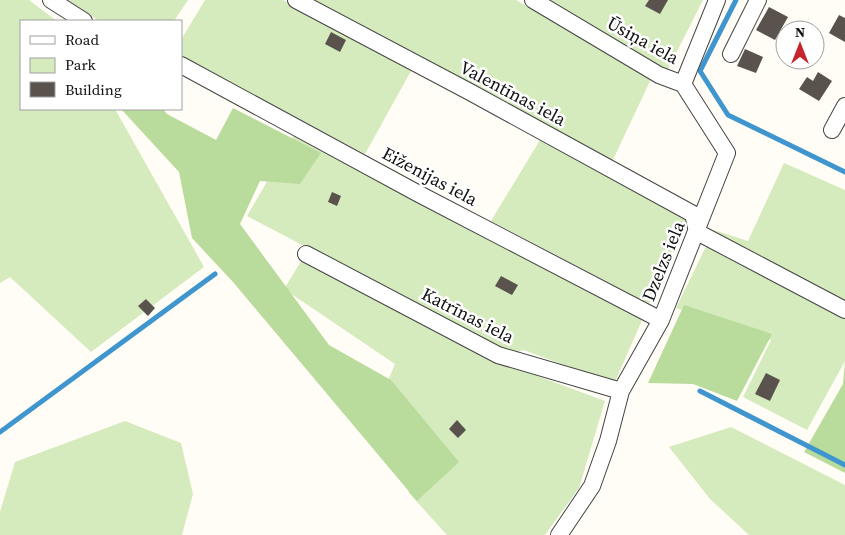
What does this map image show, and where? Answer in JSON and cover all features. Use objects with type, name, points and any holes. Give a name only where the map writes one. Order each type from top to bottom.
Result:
[{"type":"street","points":[[51,0],[82,20]]},
{"type":"street","name":"Valentīnas iela","points":[[296,0],[478,96],[694,214],[696,232]]},
{"type":"street","name":"Ūsiņa iela","points":[[533,0],[659,75],[682,84]]},
{"type":"street","points":[[682,84],[717,0]]},
{"type":"street","points":[[731,54],[758,0]]},
{"type":"street","name":"Eiženijas iela","points":[[182,66],[419,194],[662,320]]},
{"type":"street","name":"Dzelzs iela","points":[[559,535],[592,486],[608,441],[621,391],[662,320],[727,154],[682,84]]},
{"type":"street","points":[[832,130],[845,106]]},
{"type":"street","points":[[696,232],[845,310]]},
{"type":"street","name":"Katrīnas iela","points":[[306,254],[498,355],[621,391]]},
{"type":"green space","points":[[0,0],[29,0],[56,20],[20,20],[20,110],[116,110],[204,267],[91,352],[10,277],[0,283]]},
{"type":"green space","points":[[68,0],[188,0],[175,20],[98,20]]},
{"type":"green space","points":[[205,0],[283,0],[411,71],[365,154],[182,57],[182,38]]},
{"type":"green space","points":[[312,0],[516,0],[651,79],[612,162]]},
{"type":"green space","points":[[539,0],[703,0],[666,73]]},
{"type":"green space","points":[[233,108],[321,153],[300,184],[260,181],[240,224],[329,345],[391,380],[459,462],[417,501],[233,282],[192,238],[179,172],[122,110],[164,110],[167,114],[216,140]]},
{"type":"green space","points":[[294,135],[643,318],[614,384],[524,350],[510,354],[247,216]]},
{"type":"green space","points":[[540,140],[688,220],[649,304],[491,221]]},
{"type":"green space","points":[[784,163],[845,190],[845,361],[807,430],[743,397],[771,340],[676,308],[714,230],[748,241]]},
{"type":"green space","points":[[303,258],[505,364],[605,401],[579,488],[545,535],[447,535],[408,492],[450,452],[383,392],[395,364],[284,289]]},
{"type":"green space","points":[[684,305],[772,334],[737,401],[693,384],[648,383]]},
{"type":"green space","points":[[845,361],[845,473],[804,452],[843,384]]},
{"type":"green space","points":[[125,421],[181,443],[193,494],[182,535],[0,535],[0,512],[15,462]]},
{"type":"green space","points":[[731,427],[845,485],[845,535],[749,535],[710,499],[669,447]]},
{"type":"building","points":[[649,0],[668,0],[660,14],[645,6]]},
{"type":"building","points":[[769,7],[788,17],[786,20],[775,20],[775,40],[756,30]]},
{"type":"building","points":[[839,15],[845,18],[845,42],[829,33]]},
{"type":"building","points":[[331,32],[346,40],[340,52],[325,44]]},
{"type":"building","points":[[745,49],[763,57],[756,73],[737,66]]},
{"type":"building","points":[[818,72],[832,81],[819,101],[799,89],[807,77],[813,81]]},
{"type":"building","points":[[332,192],[341,196],[337,206],[328,202]]},
{"type":"building","points":[[501,276],[518,285],[512,295],[495,286]]},
{"type":"building","points":[[146,299],[155,308],[148,316],[138,306]]},
{"type":"building","points":[[766,373],[780,380],[770,401],[755,394]]},
{"type":"building","points":[[457,420],[466,430],[458,438],[449,429]]},
{"type":"waterway","points":[[736,0],[700,71],[728,115],[845,172]]},
{"type":"waterway","points":[[0,432],[215,274]]},
{"type":"waterway","points":[[700,391],[845,465]]}]
